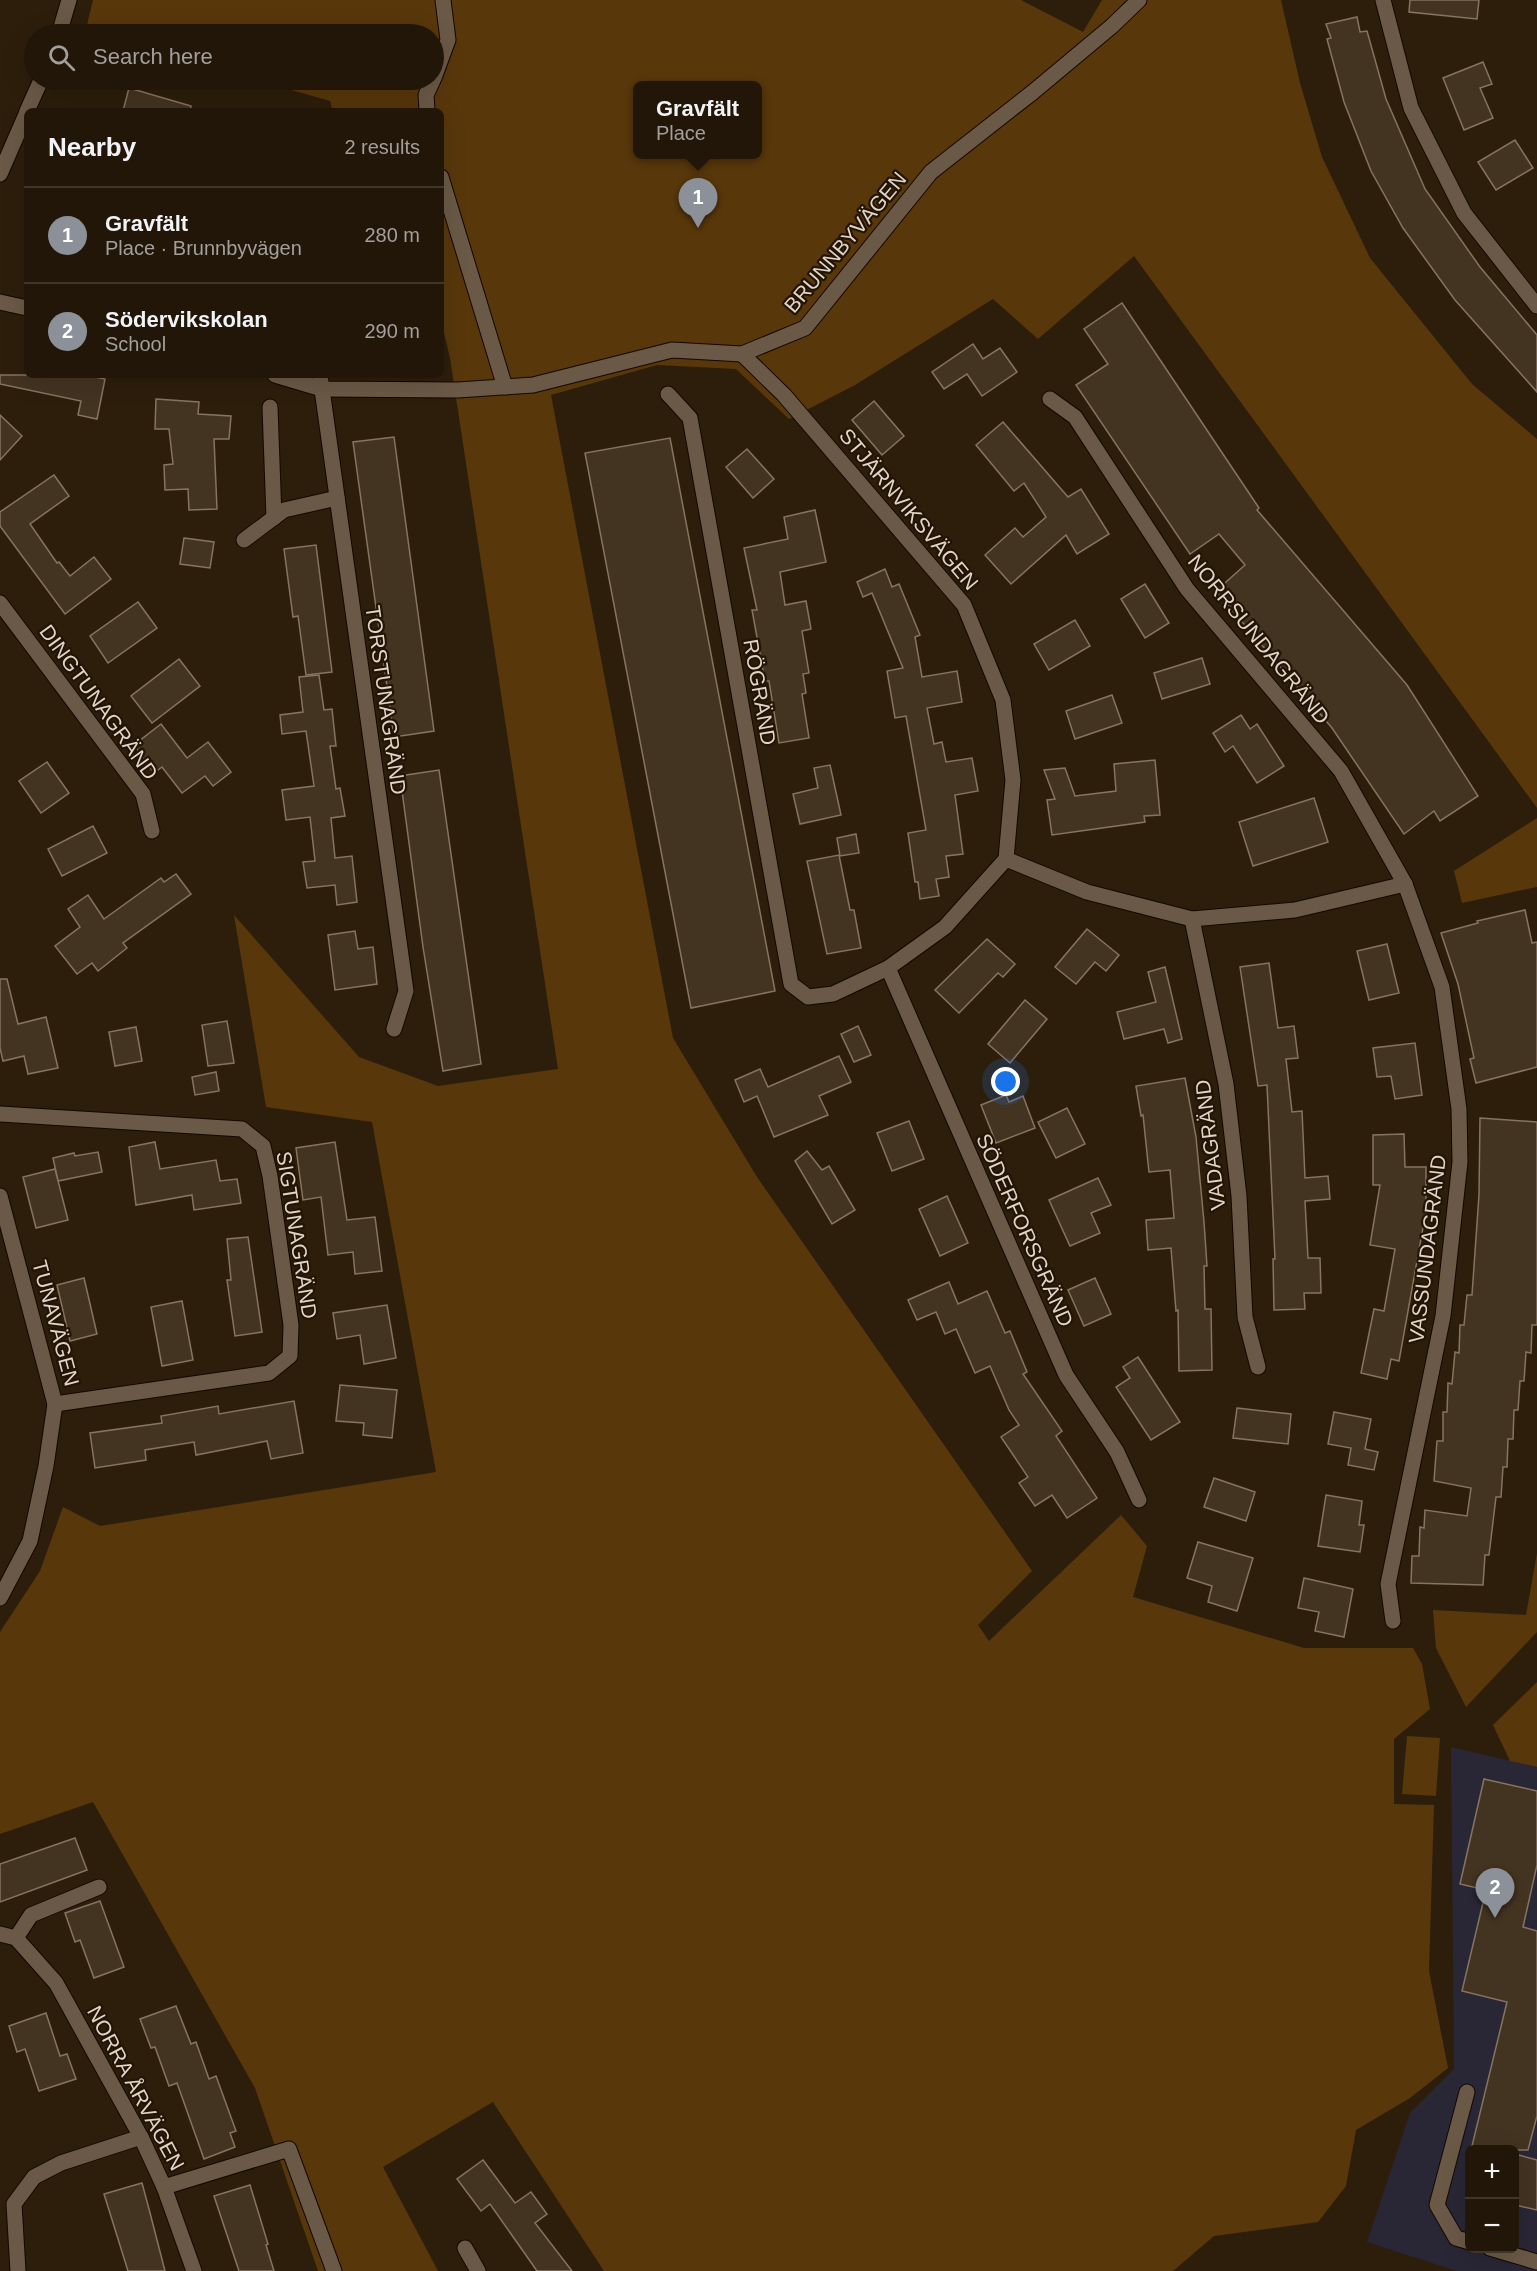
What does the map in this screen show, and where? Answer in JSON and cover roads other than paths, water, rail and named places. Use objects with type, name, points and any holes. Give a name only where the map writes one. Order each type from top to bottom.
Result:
[{"type":"street","points":[[62,24],[69,0]]},
{"type":"street","points":[[442,0],[448,40],[444,50]]},
{"type":"street","name":"BRUNNBYVÄGEN","points":[[295,378],[321,382],[458,390],[533,385],[672,350],[742,354],[805,328],[931,172],[1033,92],[1112,26],[1139,0]]},
{"type":"street","points":[[1383,0],[1411,108],[1464,213],[1537,306]]},
{"type":"street","points":[[28,108],[36,90]]},
{"type":"street","points":[[427,108],[426,95],[428,90]]},
{"type":"street","points":[[0,174],[24,118]]},
{"type":"street","points":[[444,187],[505,387]]},
{"type":"street","points":[[0,302],[24,307]]},
{"type":"street","name":"STJÄRNVIKSVÄGEN","points":[[742,354],[784,395],[964,605],[1003,700],[1013,780],[1006,859]]},
{"type":"street","name":"TORSTUNAGRÄND","points":[[321,382],[406,991],[394,1029]]},
{"type":"street","name":"RÖGRÄND","points":[[668,393],[690,418],[791,984],[808,997],[833,994],[888,968]]},
{"type":"street","name":"NORRSUNDAGRÄND","points":[[1050,399],[1075,417],[1187,589],[1341,771],[1405,884]]},
{"type":"street","points":[[270,407],[274,518]]},
{"type":"street","points":[[244,540],[284,510],[337,498]]},
{"type":"street","name":"DINGTUNAGRÄND","points":[[0,603],[143,794],[152,831]]},
{"type":"street","points":[[888,968],[945,927],[1006,859],[1086,892],[1191,919],[1295,910],[1405,884]]},
{"type":"street","name":"VASSUNDAGRÄND","points":[[1393,1621],[1388,1584],[1443,1316],[1460,1162],[1459,1109],[1442,987],[1405,884]]},
{"type":"street","name":"VADAGRÄND","points":[[1191,919],[1226,1084],[1239,1196],[1245,1317],[1258,1367]]},
{"type":"street","name":"SÖDERFORSGRÄND","points":[[888,968],[1066,1375],[1117,1452],[1139,1500]]},
{"type":"street","name":"SIGTUNAGRÄND","points":[[0,1114],[242,1130],[263,1146],[270,1176],[291,1325],[290,1356],[269,1373],[55,1404]]},
{"type":"street","name":"TUNAVÄGEN","points":[[0,1196],[55,1404],[46,1466],[30,1541],[0,1598]]},
{"type":"street","points":[[0,1935],[16,1938],[31,1915],[99,1887]]},
{"type":"street","name":"NORRA ÅRVÄGEN","points":[[16,1938],[56,1983],[141,2137],[164,2187],[194,2271]]},
{"type":"street","points":[[1465,2241],[1456,2238],[1437,2205],[1467,2092]]},
{"type":"street","points":[[18,2271],[14,2204],[34,2177],[61,2163],[141,2137]]},
{"type":"street","points":[[164,2187],[289,2149],[334,2271]]},
{"type":"street","points":[[465,2248],[478,2271]]},
{"type":"street","points":[[1507,2253],[1537,2262]]},
{"type":"place","name":"Gravfält","points":[[698,228]]},
{"type":"place","name":"Södervikskolan","points":[[1495,1918]]}]
